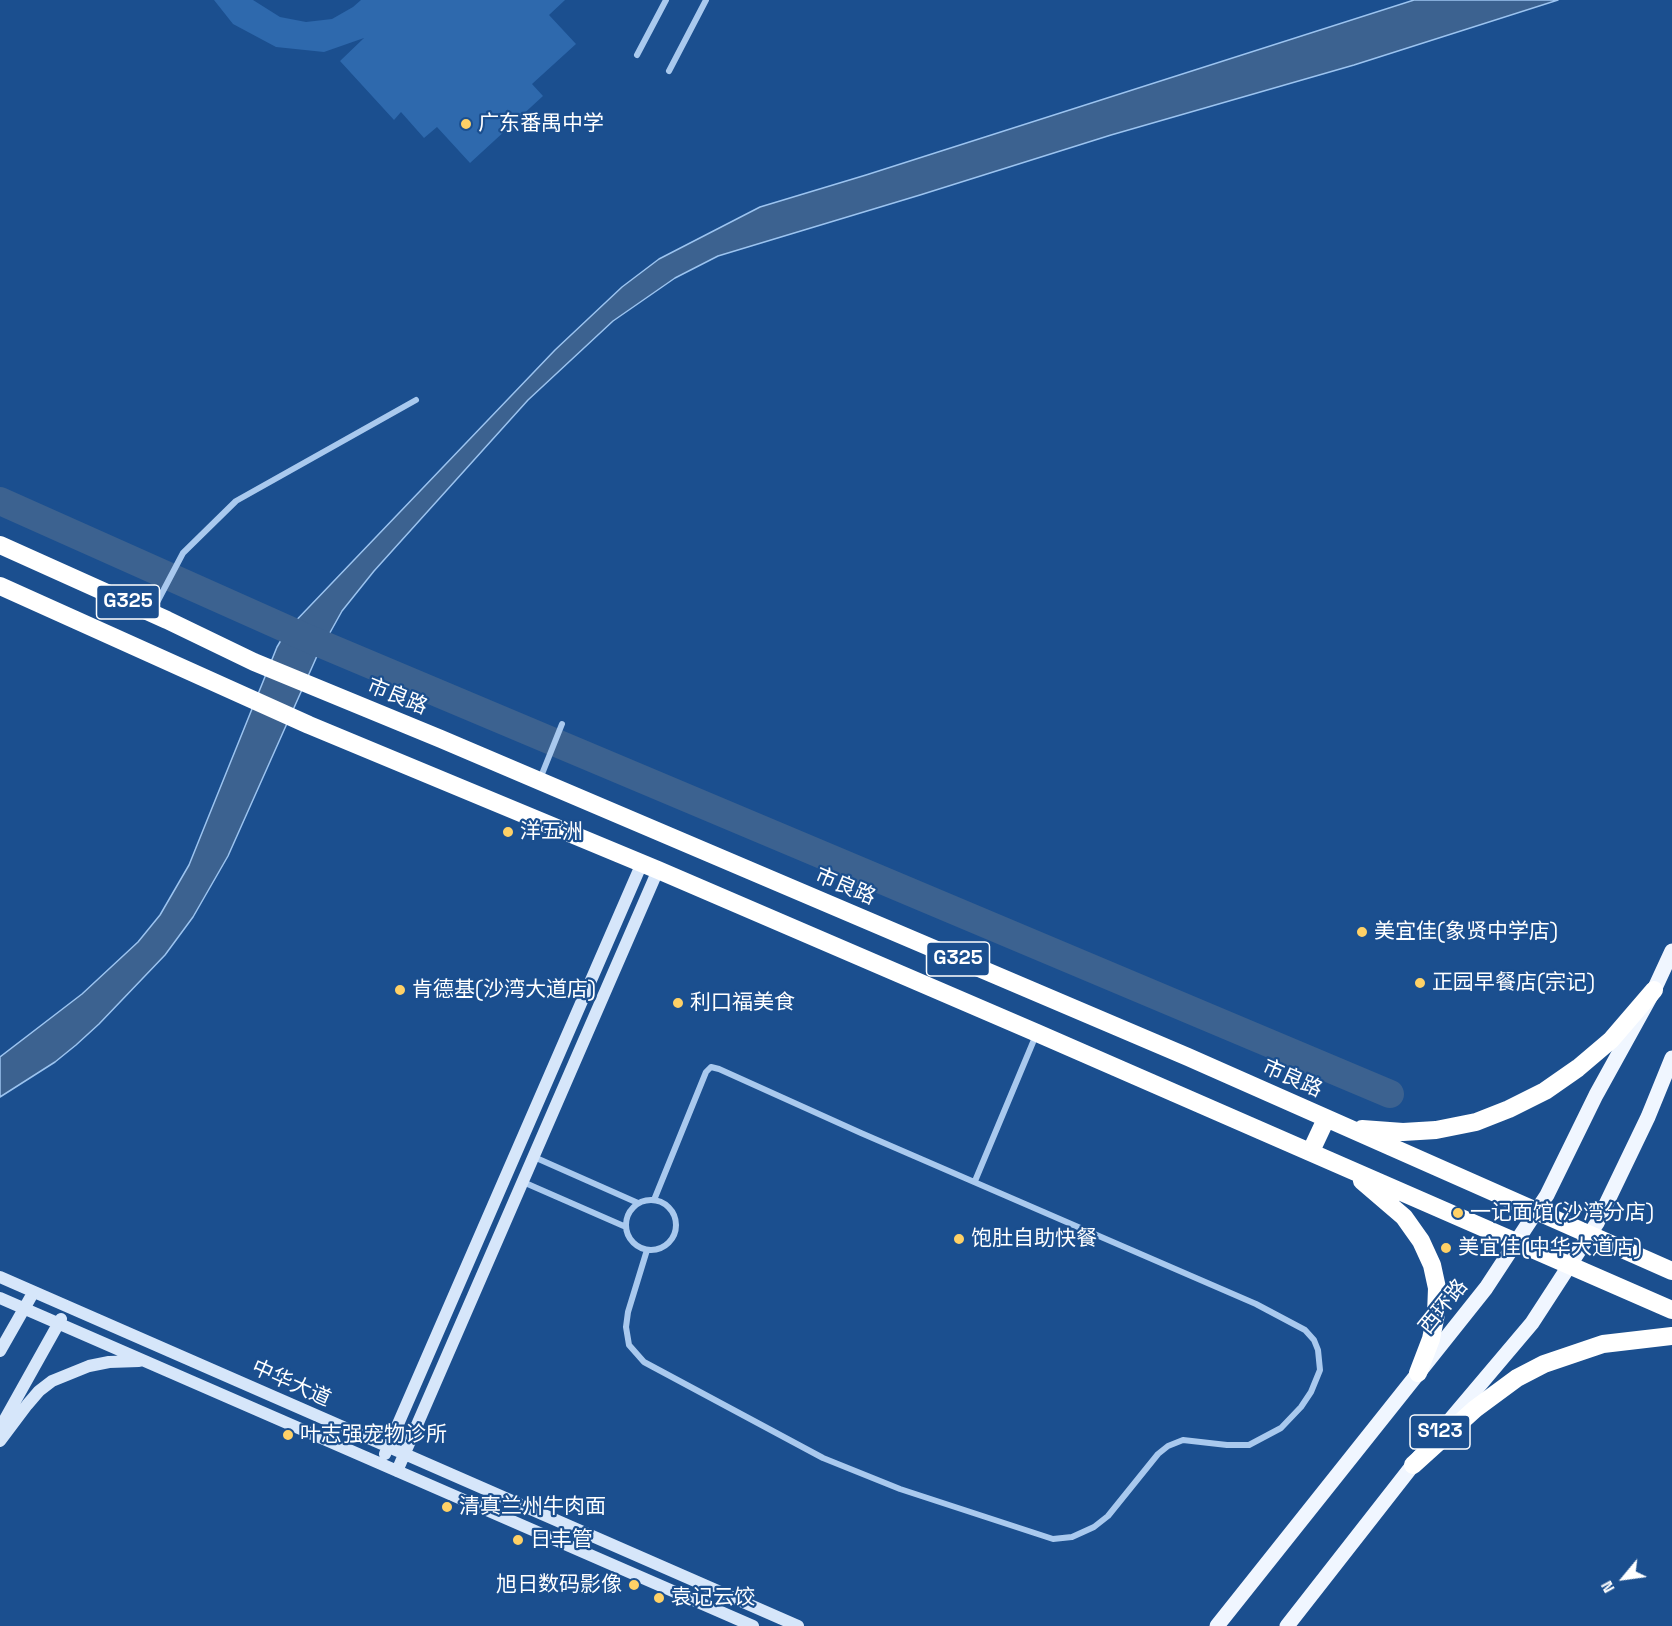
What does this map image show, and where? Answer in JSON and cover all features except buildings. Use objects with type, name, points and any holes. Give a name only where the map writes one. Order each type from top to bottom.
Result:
[{"type":"highway","name":"市良路","points":[[0,545],[156,606],[254,662],[323,691],[542,774],[1672,1271]]},
{"type":"highway","name":"G325","points":[[0,586],[309,725],[650,867],[1038,1033],[1672,1310]]},
{"type":"highway","points":[[1311,1151],[1333,1122],[1374,1132],[1436,1130],[1476,1122],[1509,1109],[1545,1091],[1578,1068],[1611,1040],[1653,990]]},
{"type":"highway","points":[[1344,1166],[1404,1217],[1421,1241],[1432,1264],[1437,1288],[1436,1314],[1431,1340],[1418,1373]]},
{"type":"highway","points":[[1413,1465],[1474,1409],[1517,1378],[1544,1364],[1603,1344],[1672,1336]]},
{"type":"main road","name":"西环路","points":[[1217,1626],[1486,1288],[1547,1195],[1596,1095],[1672,951]]},
{"type":"main road","name":"S123","points":[[1287,1626],[1413,1465],[1532,1323],[1597,1224],[1648,1117],[1672,1058]]},
{"type":"street","points":[[637,55],[666,0]]},
{"type":"street","points":[[669,71],[706,0]]},
{"type":"street","points":[[156,606],[183,553],[236,501],[416,400]]},
{"type":"street","points":[[542,774],[562,724]]},
{"type":"street","points":[[397,1471],[534,1157],[650,867]]},
{"type":"street","points":[[381,1464],[650,867]]},
{"type":"street","points":[[975,1181],[1038,1033]]},
{"type":"street","points":[[647,1250],[628,1312],[626,1327],[629,1345],[644,1362],[823,1458],[900,1489],[1053,1539],[1072,1537],[1094,1527],[1108,1516],[1158,1454],[1168,1446],[1183,1440],[1249,1445],[1281,1428],[1301,1407],[1311,1392],[1320,1370],[1318,1350],[1314,1340],[1305,1329],[1256,1305],[719,1069],[711,1067],[706,1072],[654,1200]]},
{"type":"street","points":[[534,1157],[638,1203]]},
{"type":"street","points":[[523,1182],[626,1227]]},
{"type":"street","points":[[654,1200],[662,1202],[674,1215],[676,1232],[666,1246],[658,1250],[647,1250],[636,1246],[631,1241],[626,1227],[628,1213],[638,1203],[654,1200]]},
{"type":"street","name":"中华大道","points":[[0,1277],[798,1626]]},
{"type":"street","points":[[0,1351],[33,1293]]},
{"type":"street","name":"中华大道","points":[[0,1298],[753,1626]]},
{"type":"street","points":[[0,1428],[67,1308]]},
{"type":"street","points":[[0,1441],[39,1391],[52,1382],[89,1366],[109,1362],[144,1361]]},
{"type":"shaded area","name":"广东番禺中学","points":[[214,0],[253,0],[280,17],[306,22],[332,19],[361,0],[565,0],[549,15],[576,44],[532,84],[543,96],[470,163],[437,127],[424,138],[401,112],[394,120],[340,61],[364,38],[324,52],[276,47],[233,24]]},
{"type":"shaded area","points":[[1414,0],[1558,0],[1354,65],[1111,135],[718,256],[675,278],[613,321],[528,400],[374,571],[342,611],[317,656],[228,856],[193,917],[165,955],[76,1045],[55,1062],[0,1097],[0,1057],[82,994],[138,942],[160,915],[189,865],[277,647],[287,630],[555,350],[622,287],[659,259],[760,207]]},
{"type":"waterway","points":[[0,501],[307,638],[1390,1094]]},
{"type":"place","name":"广东番禺中学","points":[[466,124]]},
{"type":"place","name":"洋五洲","points":[[508,832]]},
{"type":"place","name":"美宜佳(象贤中学店)","points":[[1362,932]]},
{"type":"place","name":"正园早餐店(宗记)","points":[[1420,983]]},
{"type":"place","name":"肯德基(沙湾大道店)","points":[[400,990]]},
{"type":"place","name":"利口福美食","points":[[678,1003]]},
{"type":"place","name":"一记面馆(沙湾分店)","points":[[1458,1213]]},
{"type":"place","name":"饱肚自助快餐","points":[[959,1239]]},
{"type":"place","name":"美宜佳(中华大道店)","points":[[1446,1248]]},
{"type":"place","name":"叶志强宠物诊所","points":[[288,1435]]},
{"type":"place","name":"清真兰州牛肉面","points":[[447,1507]]},
{"type":"place","name":"日丰管","points":[[518,1540]]},
{"type":"place","name":"旭日数码影像","points":[[634,1585]]},
{"type":"place","name":"袁记云饺","points":[[659,1598]]}]
